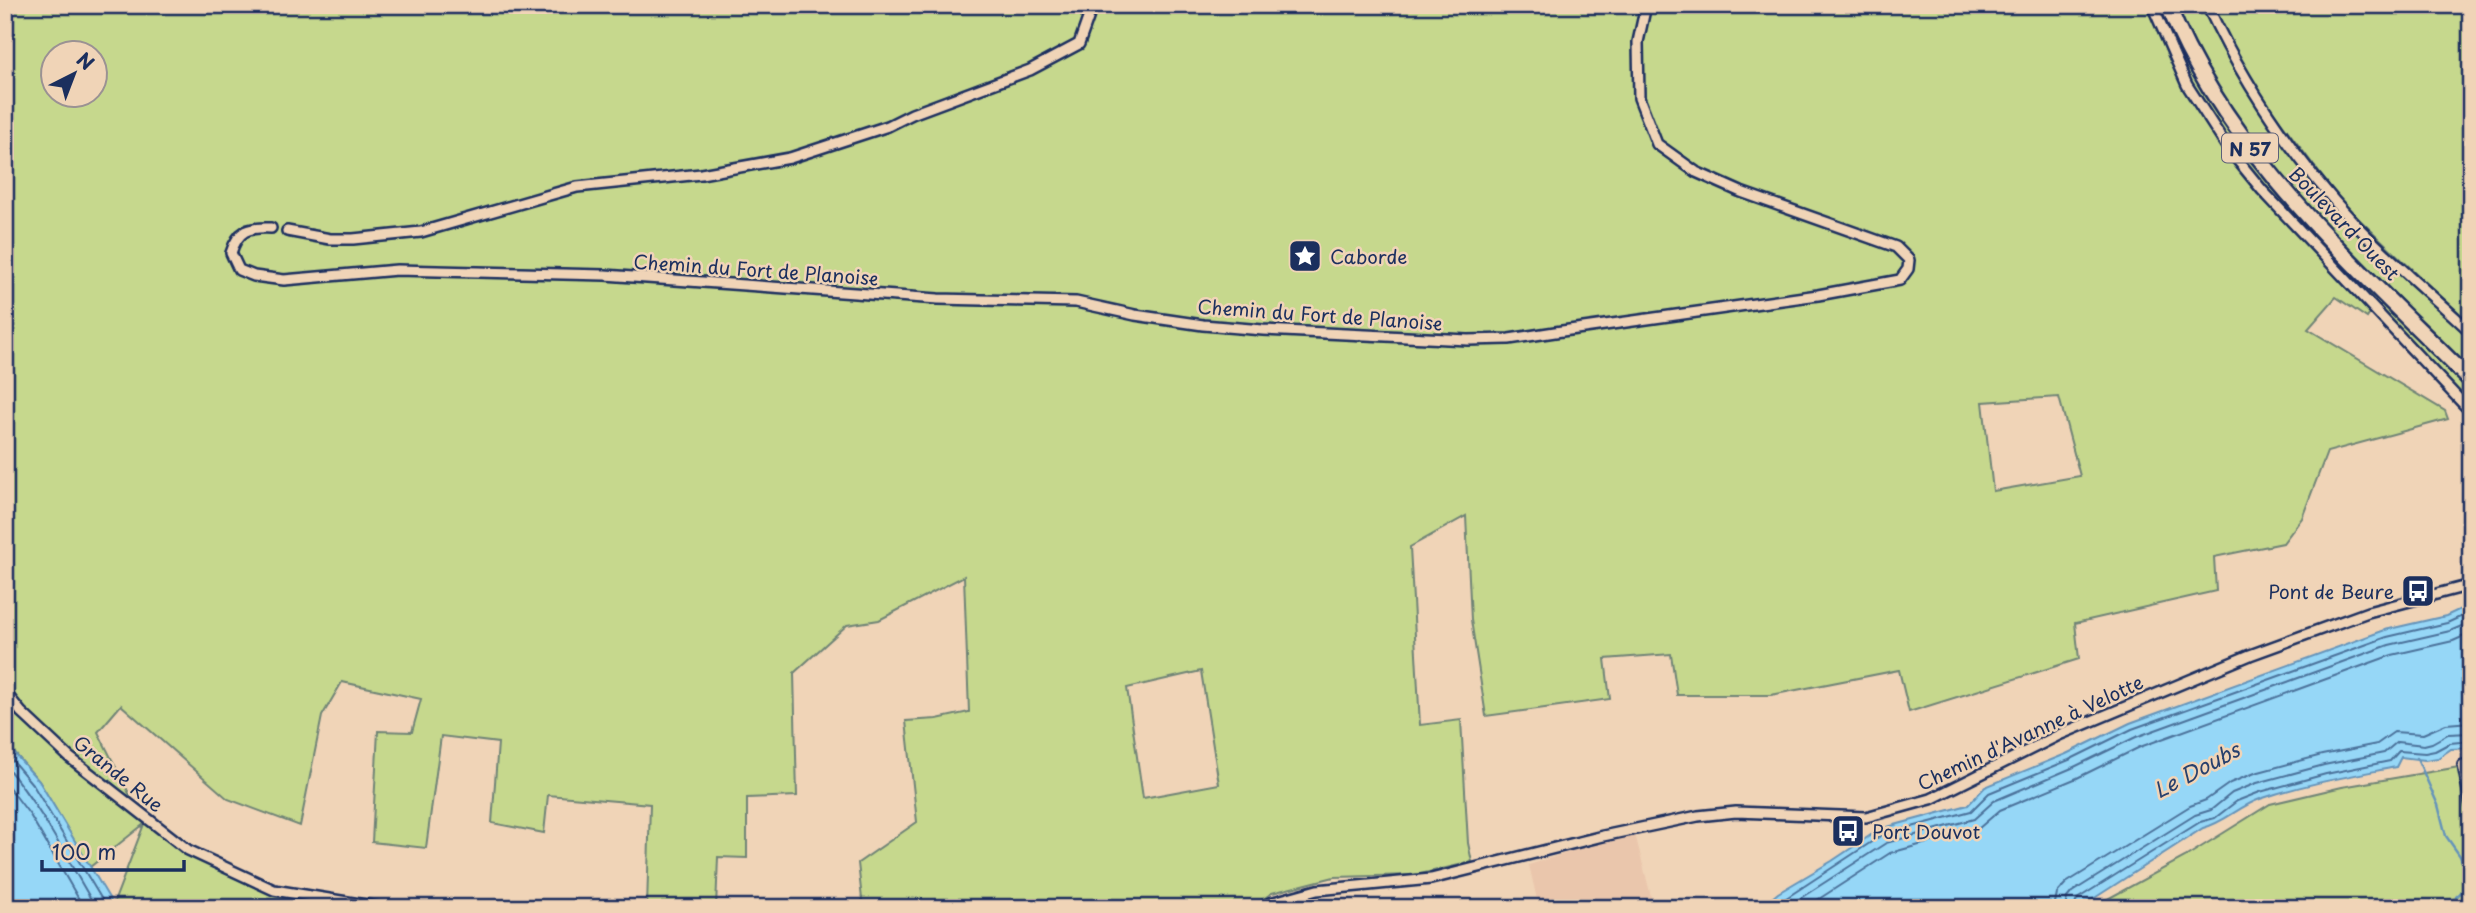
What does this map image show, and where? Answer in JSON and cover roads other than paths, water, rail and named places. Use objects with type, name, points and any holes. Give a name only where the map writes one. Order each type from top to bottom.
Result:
[{"type":"main road","name":"Boulevard Ouest","points":[[2168,5],[2207,85],[2258,158],[2316,223],[2471,381]]},
{"type":"street","points":[[287,231],[330,239],[421,232],[577,187],[701,174],[790,158],[888,126],[912,114],[1030,69],[1079,44],[1091,10],[1099,5]]},
{"type":"street","name":"Chemin du Fort de Planoise","points":[[271,229],[251,229],[239,235],[231,253],[239,270],[254,276],[284,281],[397,270],[593,275],[938,299],[1076,302],[1135,315],[1263,331],[1468,340],[1532,336],[1818,295],[1900,280],[1908,269],[1909,260],[1895,247],[1741,192],[1696,172],[1657,144],[1639,98],[1638,42],[1646,5]]},
{"type":"street","points":[[2152,5],[2187,85],[2209,122],[2239,163],[2471,412]]},
{"type":"street","points":[[2207,5],[2223,40],[2252,89],[2315,176],[2360,229],[2471,332]]},
{"type":"street","name":"Chemin d'Avanne à Velotte","points":[[1262,908],[1269,903],[1317,890],[1431,878],[1603,836],[1698,817],[1736,812],[1866,817],[1931,799],[2061,734],[2250,655],[2368,612],[2471,585]]},
{"type":"street","name":"Grande Rue","points":[[5,692],[21,712],[69,757],[188,850],[274,890],[384,908]]},
{"type":"street","points":[[2463,765],[2471,806]]},
{"type":"water","name":"Le Doubs","points":[[2471,604],[2471,748],[2451,749],[2438,758],[2425,760],[2401,757],[2396,767],[2260,799],[2203,828],[2075,908],[1760,908],[1778,893],[1880,829],[1968,805],[1985,787],[2066,754],[2130,723],[2385,630],[2446,616]]},
{"type":"water","points":[[5,743],[39,781],[115,908],[5,908]]},
{"type":"waterway","points":[[2417,758],[2438,805],[2446,836],[2460,856],[2467,874],[2465,889],[2456,897],[2456,908]]},
{"type":"place","name":"Caborde","points":[[1305,256]]},
{"type":"place","name":"Pont de Beure","points":[[2418,591]]},
{"type":"place","name":"Port Douvot","points":[[1848,831]]}]
